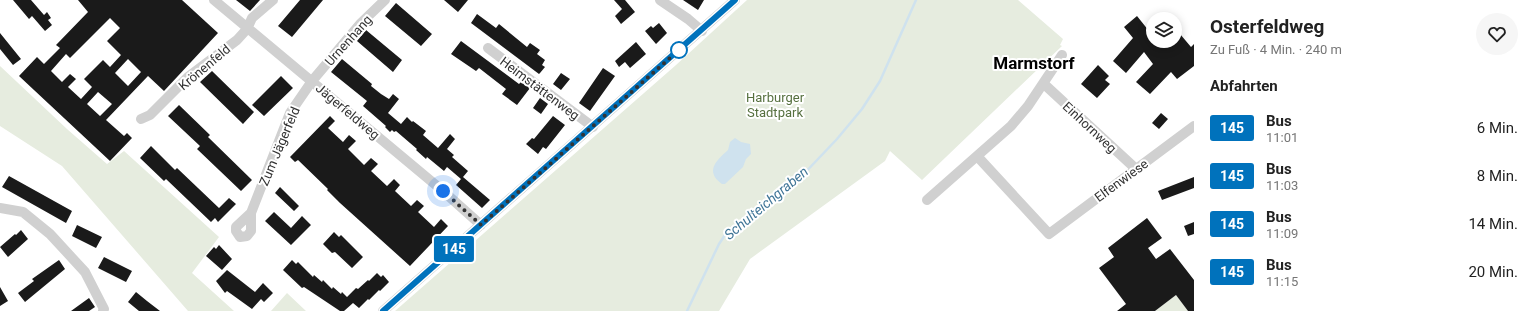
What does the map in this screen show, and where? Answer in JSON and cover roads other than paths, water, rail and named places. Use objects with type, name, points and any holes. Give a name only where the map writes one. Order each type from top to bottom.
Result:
[{"type":"street","name":"Jägerfeldweg","points":[[214,0],[443,191],[481,225]]},
{"type":"street","name":"Krönenfeld","points":[[141,119],[150,115],[188,76],[237,40],[247,28],[252,18],[273,0]]},
{"type":"street","name":"Urnenhang","points":[[312,81],[361,23],[385,0]]},
{"type":"street","points":[[660,0],[688,19],[702,31]]},
{"type":"street","points":[[383,311],[736,0]]},
{"type":"street","name":"Heimstättenweg","points":[[488,48],[593,127]]},
{"type":"street","points":[[927,200],[1011,126],[1044,84],[1062,55]]},
{"type":"street","name":"Zum Jägerfeld","points":[[251,213],[290,113],[312,81]]},
{"type":"street","name":"Einhornweg","points":[[1044,84],[1136,169]]},
{"type":"street","points":[[1191,129],[1194,140]]},
{"type":"street","name":"Elfenwiese","points":[[977,156],[1049,234],[1191,129]]},
{"type":"street","points":[[0,208],[23,212],[50,234],[85,272],[104,311]]},
{"type":"water","points":[[735,138],[741,142],[750,144],[751,154],[746,159],[743,167],[725,184],[722,184],[714,175],[714,166],[728,150],[730,142]]},
{"type":"waterway","name":"Schulteichgraben","points":[[687,311],[719,244],[727,232],[799,179],[837,139],[862,109],[880,81],[916,0]]},
{"type":"district","name":"Marmstorf","points":[[1034,63]]},
{"type":"park label","name":"Harburger Stadtpark","points":[[775,104]]}]
